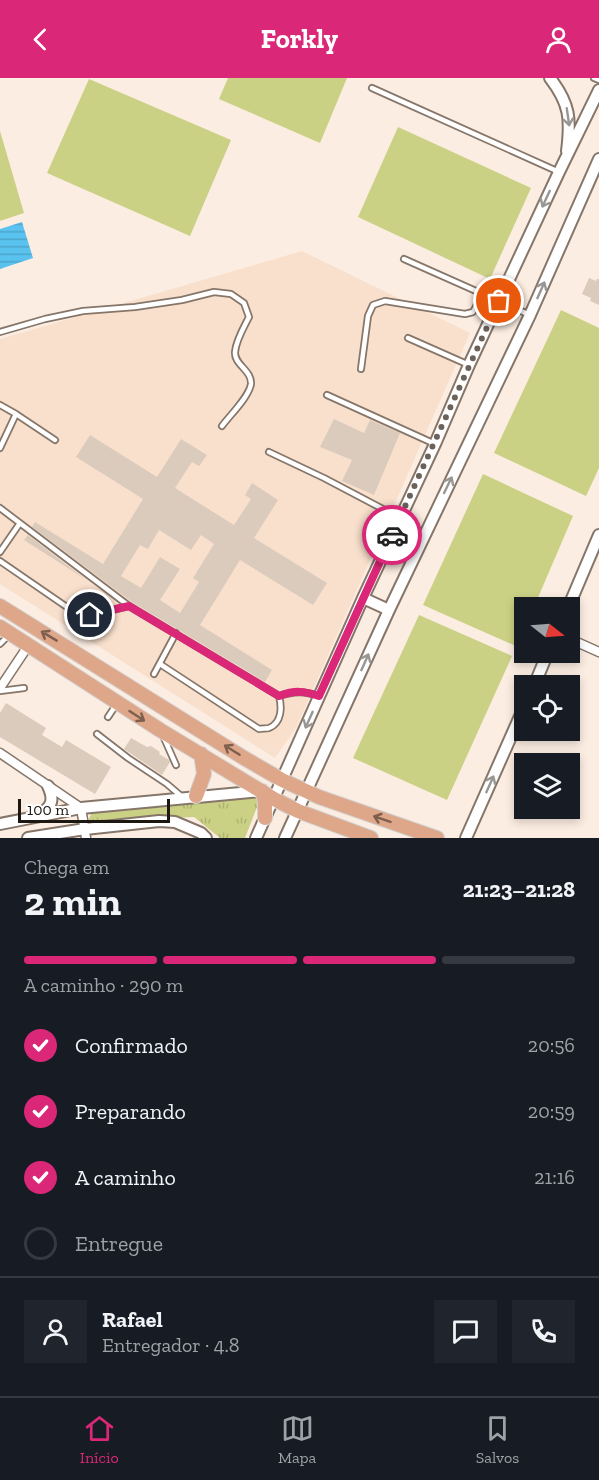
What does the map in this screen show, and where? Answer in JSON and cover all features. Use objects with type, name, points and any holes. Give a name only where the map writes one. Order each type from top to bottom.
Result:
[{"type":"main road","points":[[0,606],[244,758],[274,790],[298,811],[371,838]]},
{"type":"main road","points":[[3,635],[28,645],[201,754],[274,790],[310,794],[437,838]]},
{"type":"main road","points":[[190,797],[204,774],[201,754]]},
{"type":"main road","points":[[265,818],[266,808],[274,790]]},
{"type":"street","points":[[550,78],[564,99],[570,122],[565,160]]},
{"type":"street","points":[[0,824],[81,808],[274,790],[366,599],[469,365],[504,303],[559,172],[599,90]]},
{"type":"street","points":[[285,838],[298,811],[310,794],[388,609],[598,163]]},
{"type":"street","points":[[573,597],[599,534]]},
{"type":"street","points":[[366,599],[388,609]]},
{"type":"street","points":[[580,643],[599,652]]},
{"type":"street","points":[[0,690],[28,645]]},
{"type":"street","points":[[466,838],[514,730]]},
{"type":"street","points":[[0,753],[81,808],[85,833]]},
{"type":"street","points":[[34,817],[50,804],[52,797],[48,786]]},
{"type":"street","points":[[256,838],[265,818]]},
{"type":"street","points":[[28,838],[85,833],[159,821],[175,822],[201,833],[206,838]]},
{"type":"lane","points":[[594,78],[599,80]]},
{"type":"lane","points":[[372,88],[559,172]]},
{"type":"lane","points":[[404,259],[526,313]]},
{"type":"lane","points":[[0,332],[83,311],[182,300],[214,292],[231,294],[244,303],[249,317],[236,344],[234,354],[238,363],[249,373],[251,382],[247,393],[222,426]]},
{"type":"lane","points":[[362,369],[368,316],[373,305],[384,301],[465,314],[472,312],[483,293]]},
{"type":"lane","points":[[408,339],[469,365]]},
{"type":"lane","points":[[327,395],[435,444]]},
{"type":"lane","points":[[0,405],[55,440]]},
{"type":"lane","points":[[0,448],[15,414]]},
{"type":"lane","points":[[268,452],[400,518]]},
{"type":"lane","points":[[0,508],[129,606],[279,696],[282,708],[278,720],[270,728],[259,729],[160,664]]},
{"type":"lane","points":[[0,552],[20,523]]},
{"type":"lane","points":[[0,561],[77,614],[90,615],[129,606]]},
{"type":"lane","points":[[154,674],[176,633]]},
{"type":"lane","points":[[0,690],[24,688]]},
{"type":"lane","points":[[279,696],[293,691],[319,696]]},
{"type":"lane","points":[[108,717],[118,703]]},
{"type":"lane","points":[[160,730],[176,765]]},
{"type":"lane","points":[[97,734],[128,758],[190,797]]},
{"type":"shaded area","points":[[302,251],[470,333],[296,728],[275,758],[0,584],[0,339]]},
{"type":"green space","points":[[228,78],[347,78],[320,143],[219,99]]},
{"type":"green space","points":[[89,79],[231,140],[190,236],[47,173]]},
{"type":"green space","points":[[398,127],[531,188],[490,279],[358,217]]},
{"type":"green space","points":[[0,131],[24,213],[0,221]]},
{"type":"green space","points":[[561,310],[599,328],[599,468],[586,496],[494,453]]},
{"type":"green space","points":[[483,474],[573,516],[538,597],[514,597],[514,645],[423,605]]},
{"type":"green space","points":[[419,615],[512,656],[447,800],[353,758]]},
{"type":"green space","points":[[254,796],[259,802],[245,838],[220,838],[194,817],[88,822],[92,811]]},
{"type":"water","points":[[22,222],[33,258],[0,269],[0,229]]},
{"type":"building","points":[[589,278],[596,281],[599,279],[599,305],[582,294]]},
{"type":"building","points":[[334,419],[364,433],[370,420],[400,433],[374,495],[342,481],[352,460],[320,447]]},
{"type":"building","points":[[90,435],[157,477],[181,439],[207,455],[199,466],[192,462],[175,488],[234,525],[251,499],[245,495],[252,483],[278,500],[254,538],[327,583],[313,605],[240,560],[200,625],[272,670],[265,682],[132,602],[32,527],[35,522],[103,564],[143,499],[76,457]],"holes":[[[159,530],[191,550],[201,535],[214,544],[193,578],[199,582],[180,613],[160,600],[180,569],[160,557],[141,588],[121,576],[140,545],[148,549]]]},
{"type":"building","points":[[28,535],[85,579],[24,540]]},
{"type":"building","points":[[6,703],[46,728],[42,735],[62,747],[66,740],[111,767],[95,794],[0,737],[0,713]]},
{"type":"building","points":[[131,738],[147,747],[151,746],[169,760],[162,775],[124,749]]},
{"type":"way so far","points":[[392,535],[499,301]]},
{"type":"route","points":[[90,615],[129,606],[279,696],[293,691],[319,696],[392,535]]}]
